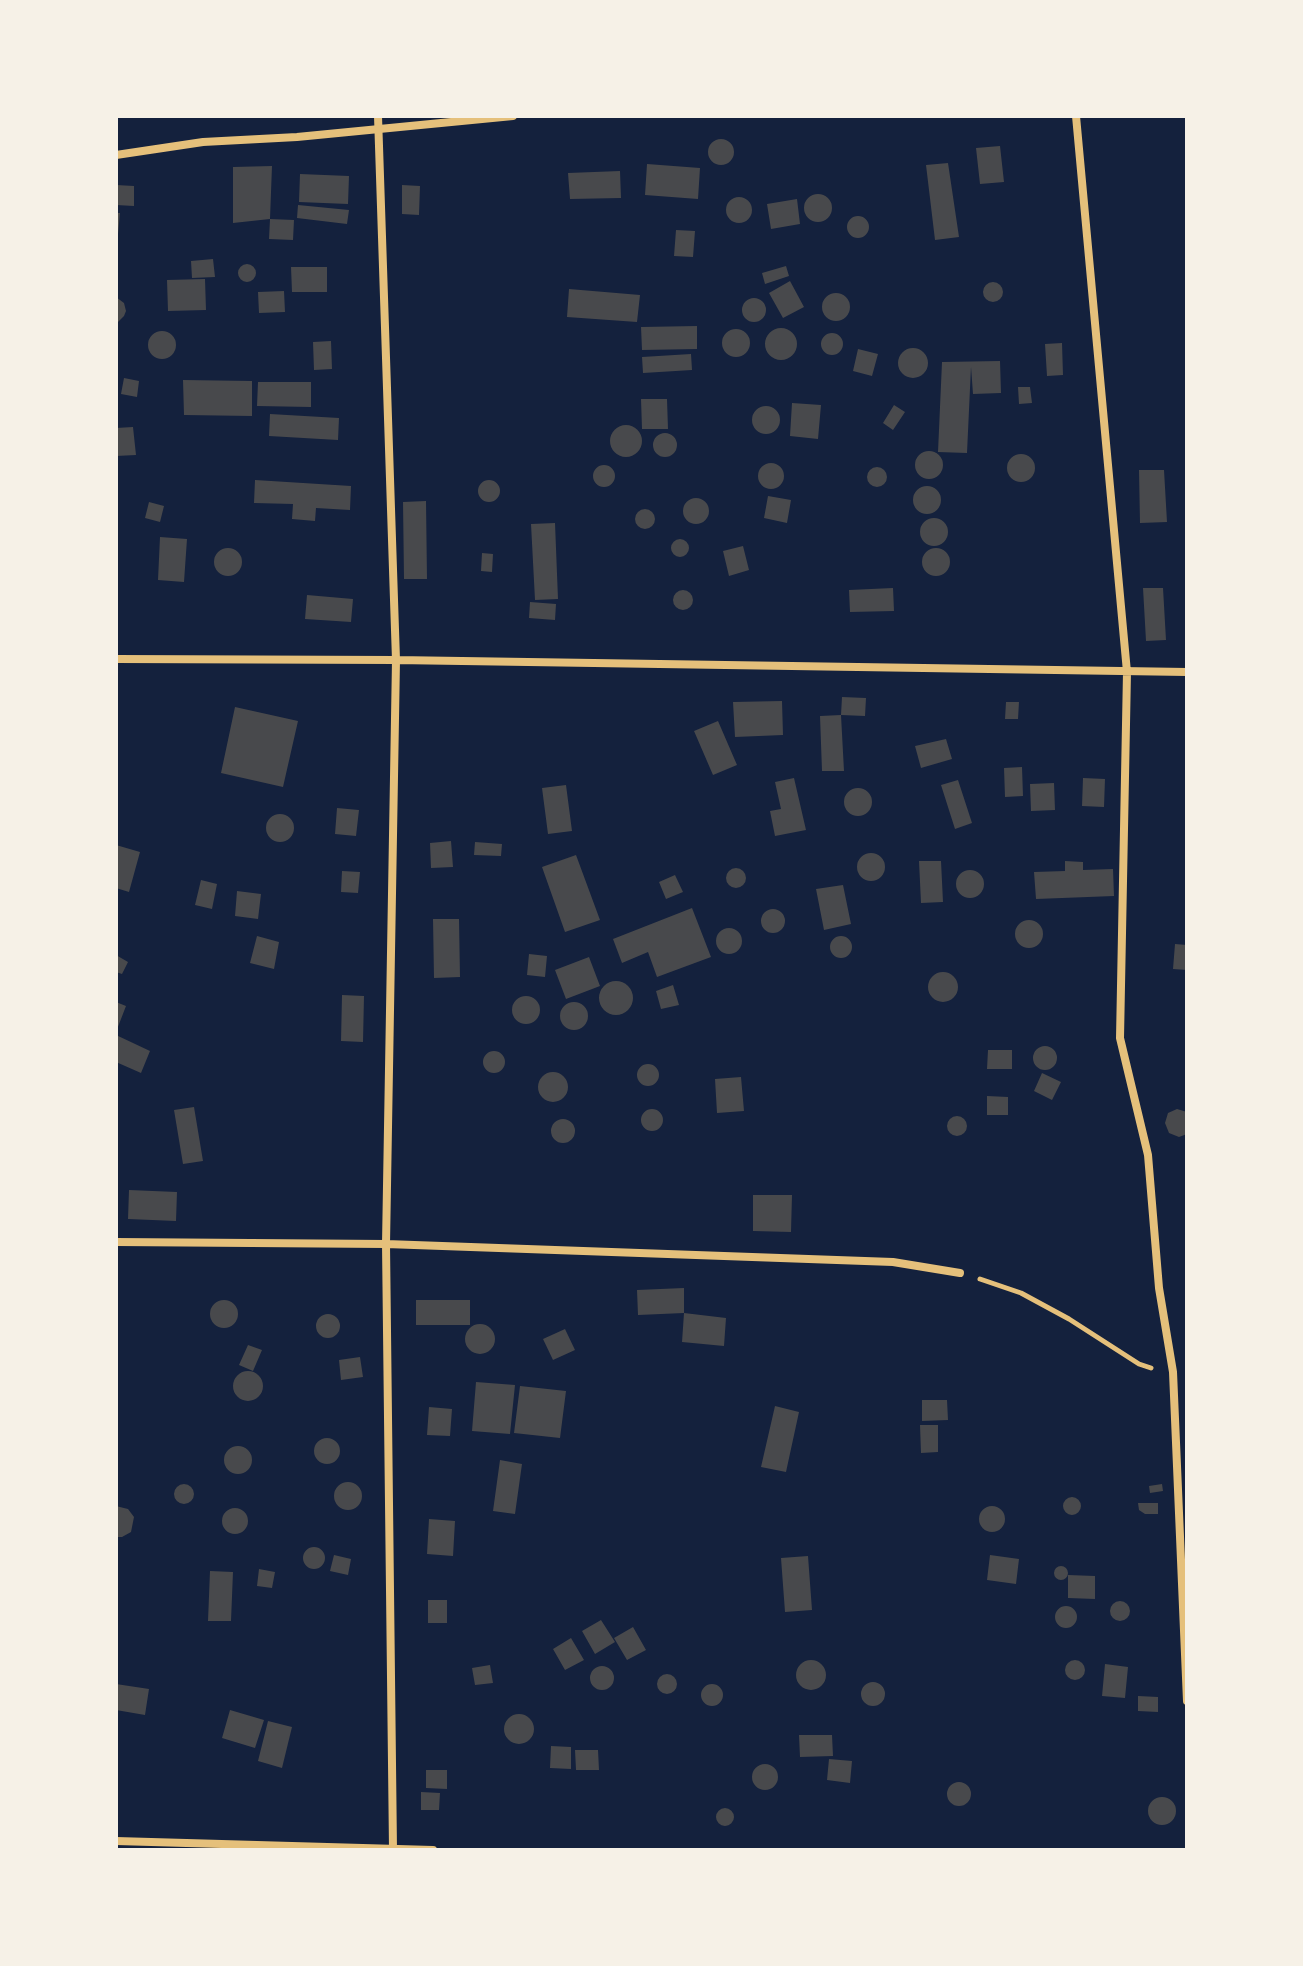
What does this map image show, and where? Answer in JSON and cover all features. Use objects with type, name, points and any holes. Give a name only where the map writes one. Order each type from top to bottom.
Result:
[{"type":"street","points":[[378,116],[396,660],[386,1244],[393,1849]]},
{"type":"street","points":[[116,155],[203,142],[378,130],[513,116]]},
{"type":"street","points":[[1076,116],[1127,672],[1120,1038],[1148,1155],[1159,1288],[1173,1372],[1187,1701]]},
{"type":"street","points":[[116,659],[1187,672]]},
{"type":"street","points":[[116,1242],[386,1244],[893,1262],[960,1273]]},
{"type":"street","points":[[116,1841],[433,1850]]},
{"type":"path","points":[[960,1273],[1021,1293],[1069,1319],[1139,1364],[1158,1371],[1173,1372]]},
{"type":"building","points":[[721,139],[730,143],[734,152],[730,161],[721,165],[712,161],[708,152],[712,143]]},
{"type":"building","points":[[1000,146],[1004,182],[980,184],[976,148]]},
{"type":"building","points":[[948,163],[959,237],[935,240],[926,165]]},
{"type":"building","points":[[647,164],[700,168],[698,199],[645,195]]},
{"type":"building","points":[[272,166],[270,219],[233,223],[233,167]]},
{"type":"building","points":[[620,171],[621,198],[570,199],[568,173]]},
{"type":"building","points":[[300,174],[349,176],[348,204],[299,202]]},
{"type":"building","points":[[116,185],[134,186],[134,206],[116,205]]},
{"type":"building","points":[[402,185],[420,186],[419,215],[402,214]]},
{"type":"building","points":[[818,194],[828,198],[832,208],[828,218],[818,222],[808,218],[804,208],[808,198]]},
{"type":"building","points":[[739,197],[748,201],[752,210],[748,219],[739,223],[730,219],[726,210],[730,201]]},
{"type":"building","points":[[797,199],[800,224],[771,229],[767,204]]},
{"type":"building","points":[[298,205],[349,210],[347,224],[297,218]]},
{"type":"building","points":[[116,213],[120,213],[118,234],[116,234]]},
{"type":"building","points":[[858,216],[866,219],[869,227],[866,235],[858,238],[850,235],[847,227],[850,219]]},
{"type":"building","points":[[270,219],[294,220],[293,240],[269,239]]},
{"type":"building","points":[[676,230],[695,231],[693,257],[674,256]]},
{"type":"building","points":[[213,259],[215,277],[192,278],[191,261]]},
{"type":"building","points":[[247,264],[256,273],[247,282],[238,273]]},
{"type":"building","points":[[786,266],[789,276],[765,284],[762,273]]},
{"type":"building","points":[[291,267],[327,267],[327,292],[292,292]]},
{"type":"building","points":[[205,279],[206,310],[168,311],[167,280]]},
{"type":"building","points":[[790,281],[804,307],[783,318],[769,293]]},
{"type":"building","points":[[989,282],[997,282],[1003,292],[997,302],[989,302],[983,296],[983,288]]},
{"type":"building","points":[[569,289],[640,295],[637,322],[567,317]]},
{"type":"building","points":[[284,291],[285,312],[259,313],[258,292]]},
{"type":"building","points":[[836,293],[846,297],[850,307],[846,317],[836,321],[826,317],[822,307],[826,297]]},
{"type":"building","points":[[116,297],[124,303],[126,311],[116,324]]},
{"type":"building","points":[[754,298],[763,301],[766,310],[763,319],[754,322],[745,319],[742,310],[745,301]]},
{"type":"building","points":[[697,326],[697,349],[642,350],[641,327]]},
{"type":"building","points":[[781,328],[792,333],[797,344],[792,355],[781,360],[770,355],[765,344],[770,333]]},
{"type":"building","points":[[736,329],[746,333],[750,343],[746,353],[736,357],[726,353],[722,343],[726,333]]},
{"type":"building","points":[[162,331],[172,335],[176,345],[172,355],[162,359],[152,355],[148,345],[152,335]]},
{"type":"building","points":[[832,333],[840,336],[843,344],[840,352],[832,355],[824,352],[821,344],[824,336]]},
{"type":"building","points":[[331,341],[332,369],[314,370],[313,342]]},
{"type":"building","points":[[1062,343],[1063,375],[1047,376],[1045,344]]},
{"type":"building","points":[[913,348],[919,349],[927,357],[927,369],[919,377],[913,378],[907,377],[899,369],[898,363],[899,357],[907,349]]},
{"type":"building","points":[[858,349],[878,354],[872,376],[853,371]]},
{"type":"building","points":[[691,354],[692,370],[643,373],[642,357]]},
{"type":"building","points":[[1000,361],[1001,393],[973,394],[971,367],[967,453],[938,452],[942,362]]},
{"type":"building","points":[[124,378],[139,381],[137,397],[121,394]]},
{"type":"building","points":[[183,380],[252,381],[252,416],[184,415]]},
{"type":"building","points":[[258,382],[311,382],[311,407],[257,406]]},
{"type":"building","points":[[1018,387],[1030,387],[1032,403],[1019,404]]},
{"type":"building","points":[[641,399],[667,399],[668,429],[642,429]]},
{"type":"building","points":[[792,403],[821,405],[818,439],[790,436]]},
{"type":"building","points":[[894,405],[905,412],[893,430],[883,423]]},
{"type":"building","points":[[766,406],[776,410],[780,420],[776,430],[766,434],[756,430],[752,420],[756,410]]},
{"type":"building","points":[[270,414],[339,418],[338,440],[269,436]]},
{"type":"building","points":[[626,425],[637,430],[642,441],[637,452],[626,457],[615,452],[610,441],[615,430]]},
{"type":"building","points":[[133,427],[136,455],[116,456],[116,428]]},
{"type":"building","points":[[665,433],[676,440],[677,445],[670,456],[665,457],[654,450],[653,445],[660,434]]},
{"type":"building","points":[[929,451],[939,455],[943,465],[939,475],[929,479],[919,475],[915,465],[919,455]]},
{"type":"building","points":[[1021,454],[1031,458],[1035,468],[1031,478],[1021,482],[1011,478],[1007,468],[1011,458]]},
{"type":"building","points":[[771,463],[781,466],[784,476],[781,486],[771,489],[761,486],[758,476],[761,466]]},
{"type":"building","points":[[600,465],[608,465],[615,476],[608,487],[600,487],[593,480],[593,472]]},
{"type":"building","points":[[877,467],[884,470],[887,477],[884,484],[877,487],[870,484],[867,477],[870,470]]},
{"type":"building","points":[[1139,470],[1164,470],[1167,522],[1140,523]]},
{"type":"building","points":[[255,480],[351,486],[350,510],[316,508],[315,521],[292,519],[293,504],[254,503]]},
{"type":"building","points":[[485,480],[493,480],[500,491],[493,502],[485,502],[478,495],[478,487]]},
{"type":"building","points":[[927,486],[937,490],[941,500],[937,510],[927,514],[917,510],[913,500],[917,490]]},
{"type":"building","points":[[768,496],[791,500],[787,523],[764,518]]},
{"type":"building","points":[[696,498],[705,502],[709,511],[705,520],[696,524],[687,520],[683,511],[687,502]]},
{"type":"building","points":[[426,501],[427,579],[404,579],[403,502]]},
{"type":"building","points":[[149,502],[164,506],[160,522],[145,518]]},
{"type":"building","points":[[645,509],[652,512],[655,519],[652,526],[645,529],[638,526],[635,519],[638,512]]},
{"type":"building","points":[[934,518],[944,522],[948,532],[944,542],[934,546],[924,542],[920,532],[924,522]]},
{"type":"building","points":[[555,523],[558,599],[535,600],[531,524]]},
{"type":"building","points":[[160,537],[187,539],[184,582],[158,580]]},
{"type":"building","points":[[680,539],[689,548],[680,557],[671,548]]},
{"type":"building","points":[[743,546],[749,570],[729,576],[723,551]]},
{"type":"building","points":[[228,548],[238,552],[242,562],[238,572],[228,576],[218,572],[214,562],[218,552]]},
{"type":"building","points":[[936,548],[946,552],[950,562],[946,572],[936,576],[926,572],[922,562],[926,552]]},
{"type":"building","points":[[482,553],[493,554],[492,572],[481,571]]},
{"type":"building","points":[[893,588],[894,611],[850,612],[849,590]]},
{"type":"building","points":[[1143,588],[1163,588],[1166,640],[1146,641]]},
{"type":"building","points":[[683,590],[690,593],[693,600],[690,607],[683,610],[676,607],[673,600],[676,593]]},
{"type":"building","points":[[307,595],[353,599],[351,622],[305,619]]},
{"type":"building","points":[[530,602],[556,604],[555,620],[529,618]]},
{"type":"building","points":[[842,697],[866,698],[865,716],[841,715]]},
{"type":"building","points":[[782,701],[783,735],[735,737],[733,702]]},
{"type":"building","points":[[1006,702],[1019,702],[1018,719],[1005,719]]},
{"type":"building","points":[[235,707],[298,721],[283,787],[221,773]]},
{"type":"building","points":[[841,715],[844,771],[822,771],[820,716]]},
{"type":"building","points":[[718,721],[737,765],[713,775],[694,731]]},
{"type":"building","points":[[946,739],[952,759],[921,768],[915,746]]},
{"type":"building","points":[[1022,767],[1023,796],[1005,797],[1004,768]]},
{"type":"building","points":[[794,778],[806,830],[775,836],[770,811],[781,809],[775,782]]},
{"type":"building","points":[[1083,778],[1105,779],[1104,807],[1082,806]]},
{"type":"building","points":[[958,780],[972,823],[955,829],[941,785]]},
{"type":"building","points":[[1054,783],[1055,810],[1031,811],[1030,784]]},
{"type":"building","points":[[566,785],[572,831],[548,834],[542,788]]},
{"type":"building","points":[[858,788],[868,792],[872,802],[868,812],[858,816],[848,812],[844,802],[848,792]]},
{"type":"building","points":[[337,808],[359,810],[356,836],[335,834]]},
{"type":"building","points":[[280,814],[290,818],[294,828],[290,838],[280,842],[270,838],[266,828],[270,818]]},
{"type":"building","points":[[451,841],[453,867],[431,868],[430,843]]},
{"type":"building","points":[[475,842],[502,844],[501,856],[474,855]]},
{"type":"building","points":[[116,845],[140,852],[129,892],[116,888]]},
{"type":"building","points":[[871,853],[881,857],[885,867],[881,877],[871,881],[861,877],[857,867],[861,857]]},
{"type":"building","points":[[576,855],[600,920],[565,932],[542,867]]},
{"type":"building","points":[[919,861],[941,861],[943,902],[921,903]]},
{"type":"building","points":[[1065,861],[1083,862],[1083,870],[1113,869],[1114,896],[1036,899],[1034,872],[1065,871]]},
{"type":"building","points":[[732,868],[740,868],[746,878],[740,888],[732,888],[726,882],[726,874]]},
{"type":"building","points":[[970,870],[980,874],[984,884],[980,894],[970,898],[960,894],[956,884],[960,874]]},
{"type":"building","points":[[342,871],[360,872],[358,893],[341,892]]},
{"type":"building","points":[[675,875],[683,892],[666,899],[659,882]]},
{"type":"building","points":[[201,880],[217,884],[212,909],[195,905]]},
{"type":"building","points":[[843,885],[851,924],[824,930],[816,889]]},
{"type":"building","points":[[237,891],[261,894],[258,919],[235,916]]},
{"type":"building","points":[[692,908],[711,957],[657,977],[648,952],[622,963],[613,939]]},
{"type":"building","points":[[773,909],[784,916],[785,921],[778,932],[773,933],[762,926],[761,921],[768,910]]},
{"type":"building","points":[[433,919],[459,919],[460,977],[434,978]]},
{"type":"building","points":[[1029,920],[1039,924],[1043,934],[1039,944],[1029,948],[1019,944],[1015,934],[1019,924]]},
{"type":"building","points":[[729,928],[738,932],[742,941],[738,950],[729,954],[720,950],[716,941],[720,932]]},
{"type":"building","points":[[257,936],[279,942],[274,969],[250,963]]},
{"type":"building","points":[[841,936],[849,939],[852,947],[849,955],[841,958],[833,955],[830,947],[833,939]]},
{"type":"building","points":[[1175,944],[1187,945],[1187,970],[1173,969]]},
{"type":"building","points":[[529,954],[547,956],[545,977],[527,975]]},
{"type":"building","points":[[116,955],[128,962],[122,974],[116,972]]},
{"type":"building","points":[[589,957],[600,986],[566,999],[555,970]]},
{"type":"building","points":[[943,972],[954,976],[958,987],[954,998],[943,1002],[932,998],[928,987],[932,976]]},
{"type":"building","points":[[616,981],[628,986],[633,998],[628,1010],[616,1015],[604,1010],[599,998],[604,986]]},
{"type":"building","points":[[673,985],[679,1005],[661,1009],[656,991]]},
{"type":"building","points":[[342,995],[364,996],[363,1042],[341,1041]]},
{"type":"building","points":[[526,996],[536,1000],[540,1010],[536,1020],[526,1024],[516,1020],[512,1010],[516,1000]]},
{"type":"building","points":[[116,1002],[126,1006],[116,1032]]},
{"type":"building","points":[[574,1002],[584,1006],[588,1016],[584,1026],[574,1030],[564,1026],[560,1016],[564,1006]]},
{"type":"building","points":[[116,1035],[150,1051],[141,1073],[116,1062]]},
{"type":"building","points":[[1040,1046],[1050,1046],[1057,1053],[1057,1063],[1050,1070],[1040,1070],[1033,1063],[1033,1053]]},
{"type":"building","points":[[988,1050],[1012,1050],[1012,1069],[987,1069]]},
{"type":"building","points":[[494,1051],[502,1054],[505,1062],[502,1070],[494,1073],[486,1070],[483,1062],[486,1054]]},
{"type":"building","points":[[648,1064],[656,1067],[659,1075],[656,1083],[648,1086],[640,1083],[637,1075],[640,1067]]},
{"type":"building","points":[[553,1072],[564,1076],[568,1087],[564,1098],[553,1102],[542,1098],[538,1087],[542,1076]]},
{"type":"building","points":[[1042,1073],[1061,1082],[1052,1100],[1034,1091]]},
{"type":"building","points":[[741,1077],[744,1111],[717,1113],[715,1079]]},
{"type":"building","points":[[987,1096],[1008,1097],[1008,1115],[987,1115]]},
{"type":"building","points":[[194,1107],[203,1161],[183,1164],[174,1110]]},
{"type":"building","points":[[652,1109],[660,1112],[663,1120],[660,1128],[652,1131],[644,1128],[641,1120],[644,1112]]},
{"type":"building","points":[[1177,1109],[1187,1112],[1187,1134],[1179,1137],[1169,1133],[1165,1123],[1168,1113]]},
{"type":"building","points":[[957,1116],[964,1119],[967,1126],[964,1133],[957,1136],[950,1133],[947,1126],[950,1119]]},
{"type":"building","points":[[563,1119],[574,1126],[575,1131],[568,1142],[563,1143],[552,1136],[551,1131],[558,1120]]},
{"type":"building","points":[[129,1190],[177,1192],[176,1221],[128,1219]]},
{"type":"building","points":[[753,1195],[792,1195],[791,1232],[753,1231]]},
{"type":"building","points":[[684,1288],[684,1313],[638,1315],[637,1290]]},
{"type":"building","points":[[224,1300],[234,1304],[238,1314],[234,1324],[224,1328],[214,1324],[210,1314],[214,1304]]},
{"type":"building","points":[[416,1300],[470,1300],[470,1325],[416,1325]]},
{"type":"building","points":[[684,1313],[726,1318],[724,1346],[682,1342]]},
{"type":"building","points":[[328,1314],[339,1321],[340,1326],[333,1337],[328,1338],[317,1331],[316,1326],[323,1315]]},
{"type":"building","points":[[480,1324],[486,1325],[494,1333],[494,1345],[486,1353],[480,1354],[474,1353],[466,1345],[465,1339],[466,1333],[474,1325]]},
{"type":"building","points":[[565,1329],[575,1350],[553,1360],[543,1339]]},
{"type":"building","points":[[248,1345],[262,1350],[253,1371],[239,1365]]},
{"type":"building","points":[[360,1357],[363,1377],[341,1380],[339,1360]]},
{"type":"building","points":[[248,1371],[259,1375],[263,1386],[259,1397],[248,1401],[237,1397],[233,1386],[237,1375]]},
{"type":"building","points":[[476,1382],[515,1385],[510,1434],[472,1431]]},
{"type":"building","points":[[520,1386],[566,1391],[560,1438],[514,1433]]},
{"type":"building","points":[[922,1400],[947,1400],[948,1420],[922,1421]]},
{"type":"building","points":[[775,1406],[799,1412],[786,1472],[761,1467]]},
{"type":"building","points":[[429,1407],[452,1409],[450,1436],[427,1435]]},
{"type":"building","points":[[920,1425],[938,1425],[938,1452],[921,1453]]},
{"type":"building","points":[[327,1438],[336,1442],[340,1451],[336,1460],[327,1464],[318,1460],[314,1451],[318,1442]]},
{"type":"building","points":[[238,1446],[248,1450],[252,1460],[248,1470],[238,1474],[228,1470],[224,1460],[228,1450]]},
{"type":"building","points":[[500,1460],[522,1464],[515,1514],[493,1511]]},
{"type":"building","points":[[348,1482],[358,1486],[362,1496],[358,1506],[348,1510],[338,1506],[334,1496],[338,1486]]},
{"type":"building","points":[[180,1484],[188,1484],[194,1494],[188,1504],[180,1504],[174,1498],[174,1490]]},
{"type":"building","points":[[1162,1484],[1163,1491],[1150,1493],[1149,1486]]},
{"type":"building","points":[[1068,1497],[1076,1497],[1081,1506],[1079,1513],[1068,1515],[1063,1510],[1063,1502]]},
{"type":"building","points":[[1138,1503],[1158,1503],[1158,1514],[1145,1514],[1139,1510]]},
{"type":"building","points":[[116,1506],[128,1509],[134,1517],[131,1532],[122,1537],[116,1537]]},
{"type":"building","points":[[992,1506],[1002,1509],[1005,1519],[1002,1529],[992,1532],[982,1529],[979,1519],[982,1509]]},
{"type":"building","points":[[235,1508],[244,1512],[248,1521],[244,1530],[235,1534],[226,1530],[222,1521],[226,1512]]},
{"type":"building","points":[[429,1519],[455,1521],[453,1556],[427,1554]]},
{"type":"building","points":[[314,1547],[325,1558],[314,1569],[303,1558]]},
{"type":"building","points":[[334,1555],[351,1559],[348,1575],[330,1571]]},
{"type":"building","points":[[990,1555],[1019,1559],[1016,1584],[987,1580]]},
{"type":"building","points":[[808,1556],[812,1610],[785,1612],[781,1558]]},
{"type":"building","points":[[1061,1566],[1068,1573],[1061,1580],[1054,1573]]},
{"type":"building","points":[[259,1569],[275,1572],[272,1588],[257,1586]]},
{"type":"building","points":[[210,1571],[233,1572],[231,1621],[208,1621]]},
{"type":"building","points":[[1068,1575],[1095,1576],[1095,1599],[1068,1598]]},
{"type":"building","points":[[428,1600],[447,1600],[447,1623],[428,1623]]},
{"type":"building","points":[[1120,1601],[1127,1604],[1130,1611],[1127,1618],[1120,1621],[1113,1618],[1110,1611],[1113,1604]]},
{"type":"building","points":[[1066,1606],[1074,1609],[1077,1617],[1074,1625],[1066,1628],[1058,1625],[1055,1617],[1058,1609]]},
{"type":"building","points":[[601,1620],[615,1642],[595,1654],[582,1631]]},
{"type":"building","points":[[633,1627],[646,1650],[627,1660],[614,1638]]},
{"type":"building","points":[[571,1638],[584,1660],[565,1670],[553,1649]]},
{"type":"building","points":[[811,1660],[822,1664],[826,1675],[822,1686],[811,1690],[800,1686],[796,1675],[800,1664]]},
{"type":"building","points":[[1071,1660],[1079,1660],[1085,1670],[1079,1680],[1071,1680],[1065,1674],[1065,1666]]},
{"type":"building","points":[[1105,1664],[1128,1667],[1125,1698],[1102,1696]]},
{"type":"building","points":[[490,1665],[493,1683],[475,1685],[472,1668]]},
{"type":"building","points":[[602,1666],[611,1669],[614,1678],[611,1687],[602,1690],[593,1687],[590,1678],[593,1669]]},
{"type":"building","points":[[667,1674],[674,1677],[677,1684],[674,1691],[667,1694],[660,1691],[657,1684],[660,1677]]},
{"type":"building","points":[[873,1682],[881,1686],[885,1694],[881,1702],[873,1706],[865,1702],[861,1694],[865,1686]]},
{"type":"building","points":[[116,1684],[149,1689],[145,1715],[116,1710]]},
{"type":"building","points":[[712,1684],[720,1687],[723,1695],[720,1703],[712,1706],[704,1703],[701,1695],[704,1687]]},
{"type":"building","points":[[1138,1696],[1158,1697],[1158,1712],[1138,1711]]},
{"type":"building","points":[[230,1710],[264,1720],[255,1748],[222,1738]]},
{"type":"building","points":[[519,1714],[530,1718],[534,1729],[530,1740],[519,1744],[508,1740],[504,1729],[508,1718]]},
{"type":"building","points":[[268,1721],[292,1727],[282,1768],[258,1761]]},
{"type":"building","points":[[799,1735],[832,1735],[833,1756],[800,1757]]},
{"type":"building","points":[[551,1746],[571,1747],[571,1769],[550,1768]]},
{"type":"building","points":[[575,1750],[598,1750],[599,1770],[576,1770]]},
{"type":"building","points":[[829,1759],[852,1761],[850,1783],[827,1780]]},
{"type":"building","points":[[765,1764],[774,1768],[778,1777],[774,1786],[765,1790],[756,1786],[752,1777],[756,1768]]},
{"type":"building","points":[[426,1770],[447,1770],[447,1789],[426,1788]]},
{"type":"building","points":[[954,1782],[964,1782],[971,1789],[971,1799],[964,1806],[954,1806],[947,1799],[947,1789]]},
{"type":"building","points":[[421,1792],[440,1793],[439,1810],[421,1810]]},
{"type":"building","points":[[1162,1797],[1172,1801],[1176,1811],[1172,1821],[1162,1825],[1152,1821],[1148,1811],[1152,1801]]},
{"type":"building","points":[[721,1808],[729,1808],[734,1817],[732,1824],[721,1826],[716,1821],[716,1813]]}]
